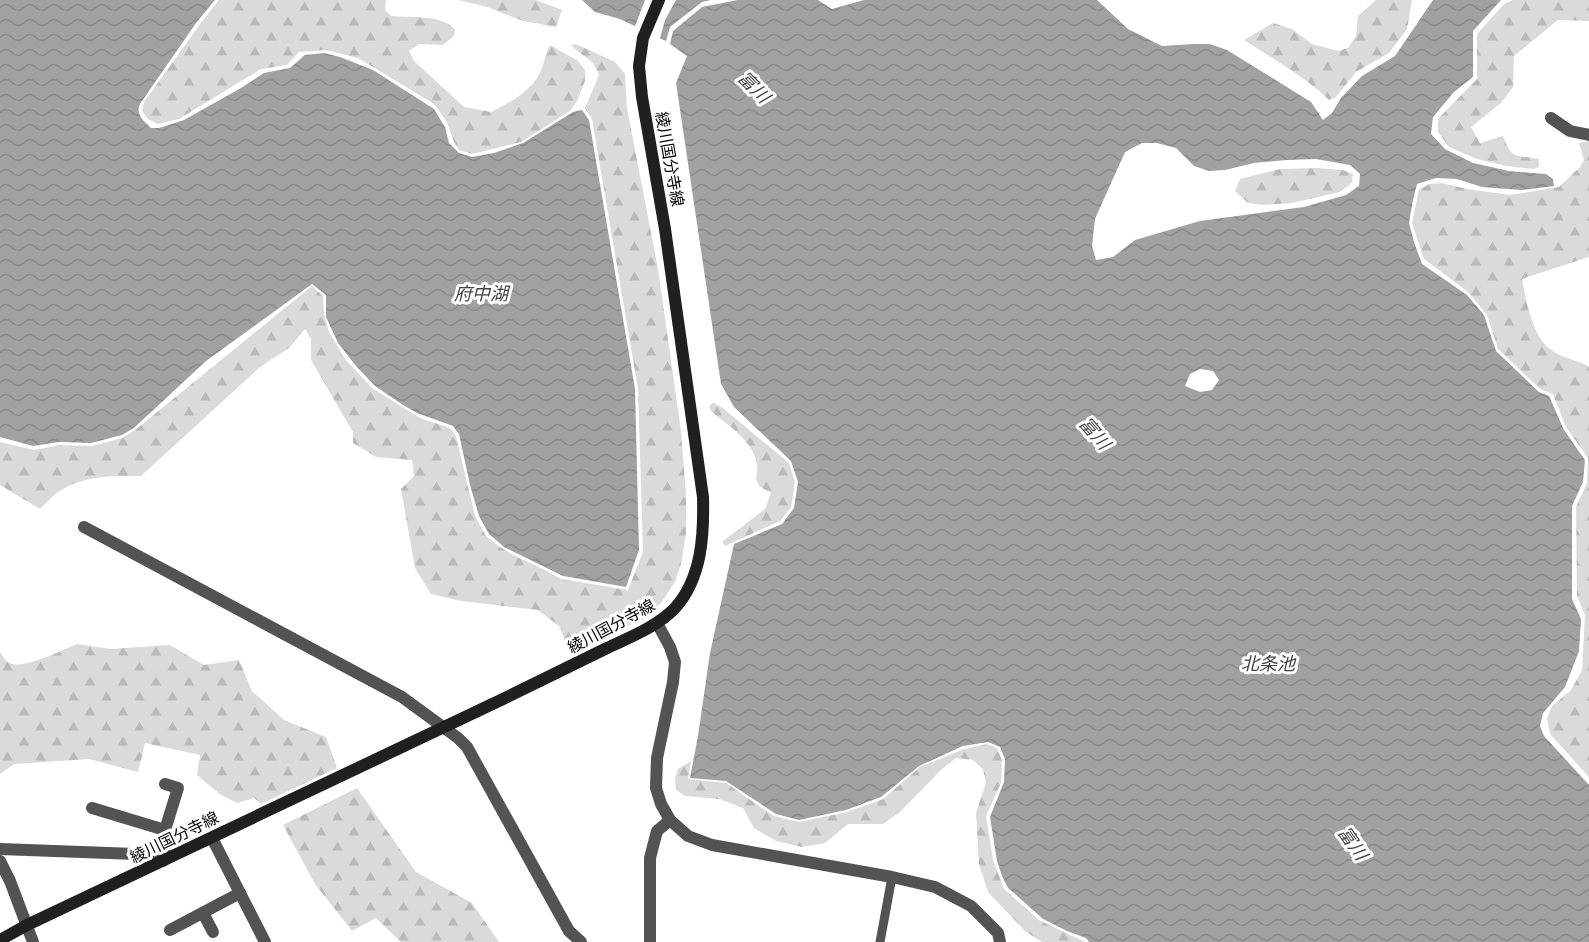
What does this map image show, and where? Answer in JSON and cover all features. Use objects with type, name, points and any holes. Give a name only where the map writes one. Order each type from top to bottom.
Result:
[{"type":"main road","name":"綾川国分寺線","points":[[0,940],[163,858],[212,838],[657,623],[674,608],[687,591],[695,574],[700,549],[704,521],[703,496],[639,66],[643,38],[659,0]]},
{"type":"street","points":[[1551,118],[1570,131],[1589,135]]},
{"type":"street","points":[[84,527],[402,697],[458,738],[467,747],[569,931],[581,942]]},
{"type":"street","points":[[657,623],[675,662],[657,758],[656,788],[661,804],[670,820],[688,836],[712,845],[892,877],[935,887],[970,906],[998,933],[1000,942]]},
{"type":"street","points":[[0,849],[163,858],[165,830],[178,788],[165,784]]},
{"type":"street","points":[[93,808],[165,830]]},
{"type":"street","points":[[650,942],[650,858],[657,831],[670,820]]},
{"type":"street","points":[[212,838],[265,942]]},
{"type":"street","points":[[0,861],[33,942]]},
{"type":"street","points":[[170,930],[240,893]]},
{"type":"street","points":[[203,913],[213,932]]},
{"type":"lane","points":[[880,942],[892,877]]},
{"type":"green space","points":[[219,0],[386,0],[385,10],[391,16],[433,19],[449,24],[455,29],[454,36],[443,45],[419,44],[409,51],[414,61],[464,107],[491,112],[528,89],[542,68],[550,45],[578,61],[585,70],[585,81],[570,111],[521,142],[472,154],[459,150],[447,122],[434,104],[358,58],[326,50],[299,52],[287,65],[261,69],[179,119],[158,124],[148,119],[142,111],[144,102]]},
{"type":"green space","points":[[459,0],[536,0],[562,10],[556,27],[523,21],[487,7]]},
{"type":"green space","points":[[1376,0],[1412,0],[1407,29],[1389,53],[1356,72],[1336,97],[1329,100],[1299,75],[1244,40],[1273,23],[1292,29],[1312,44],[1338,51],[1348,48],[1356,36],[1358,16]]},
{"type":"green space","points":[[1513,0],[1589,0],[1589,21],[1558,20],[1514,56],[1513,87],[1501,103],[1471,127],[1480,143],[1503,136],[1509,149],[1515,155],[1539,159],[1539,167],[1534,169],[1506,166],[1477,159],[1449,147],[1438,132],[1438,119],[1477,79],[1477,34],[1504,4]]},
{"type":"green space","points":[[576,44],[615,62],[625,74],[627,108],[658,269],[681,431],[686,494],[686,533],[681,564],[675,582],[661,603],[643,619],[570,653],[559,626],[538,610],[461,601],[431,594],[415,568],[401,489],[414,476],[412,460],[376,457],[353,443],[353,432],[311,360],[311,339],[305,329],[289,348],[260,367],[141,476],[100,477],[80,481],[58,492],[40,509],[0,485],[0,442],[34,450],[60,445],[92,446],[122,438],[135,430],[312,286],[323,296],[324,314],[329,332],[345,359],[372,388],[420,418],[450,428],[456,436],[475,516],[486,536],[517,557],[561,579],[628,590],[643,552],[638,389],[592,119],[585,108],[599,75],[590,61],[571,45]]},
{"type":"green space","points":[[1589,141],[1589,257],[1522,279],[1534,326],[1544,343],[1559,355],[1589,367],[1589,777],[1550,734],[1547,718],[1552,706],[1571,690],[1582,670],[1585,615],[1577,596],[1576,507],[1587,483],[1588,458],[1566,427],[1553,394],[1540,389],[1498,349],[1487,315],[1468,292],[1424,259],[1412,223],[1419,190],[1429,184],[1442,183],[1510,195],[1559,187],[1580,167],[1584,160],[1579,143]]},
{"type":"green space","points":[[1280,169],[1343,170],[1353,174],[1352,183],[1340,192],[1292,203],[1264,205],[1248,203],[1235,191],[1240,179]]},
{"type":"green space","points":[[713,402],[789,463],[795,482],[791,508],[780,521],[725,546],[722,542],[765,509],[771,493],[759,486],[756,479],[755,457],[751,448],[737,432],[711,411],[709,407]]},
{"type":"green space","points":[[77,644],[111,649],[170,645],[204,665],[239,660],[252,691],[284,720],[326,737],[337,768],[261,804],[254,798],[237,803],[221,795],[197,775],[200,755],[145,743],[138,772],[89,759],[14,764],[0,774],[0,652],[9,663],[24,664]]},
{"type":"green space","points":[[987,744],[997,748],[1002,760],[1001,783],[986,816],[993,860],[1004,889],[1039,920],[1085,942],[1042,942],[1026,932],[988,892],[979,864],[976,813],[986,783],[983,769],[973,760],[956,758],[901,811],[883,824],[848,824],[825,843],[802,847],[776,841],[754,828],[743,808],[719,799],[685,796],[676,790],[675,779],[678,769],[691,761],[688,779],[726,783],[774,816],[799,822],[847,812],[883,799],[920,767],[964,749]]},
{"type":"green space","points":[[357,788],[416,872],[472,903],[499,942],[401,942],[376,918],[352,931],[315,884],[283,825]]},
{"type":"water","name":"府中湖","points":[[0,0],[215,0],[196,23],[140,104],[139,115],[151,128],[159,128],[184,120],[264,73],[290,68],[305,55],[324,53],[373,70],[434,109],[445,127],[449,143],[459,153],[472,157],[494,153],[523,143],[573,112],[582,110],[589,120],[635,389],[639,550],[626,587],[563,576],[504,547],[489,534],[479,516],[459,434],[453,426],[417,413],[375,386],[338,343],[326,317],[326,295],[312,284],[206,361],[134,428],[122,435],[91,443],[59,442],[33,446],[0,437]]},
{"type":"water","points":[[582,0],[711,0],[702,2],[670,27],[666,41],[620,19],[595,12]]},
{"type":"water","name":"北条池","points":[[738,0],[818,0],[832,9],[864,0],[1097,0],[1128,29],[1162,46],[1210,44],[1227,50],[1311,102],[1323,120],[1332,113],[1341,98],[1362,76],[1395,56],[1433,0],[1501,0],[1473,31],[1473,77],[1454,92],[1433,117],[1431,134],[1445,149],[1473,163],[1509,171],[1546,174],[1553,179],[1554,186],[1521,190],[1482,187],[1457,179],[1436,178],[1417,184],[1409,223],[1422,264],[1467,295],[1484,315],[1496,351],[1539,392],[1549,396],[1564,430],[1585,460],[1583,482],[1572,506],[1572,599],[1581,619],[1579,651],[1565,687],[1543,713],[1540,726],[1544,736],[1589,785],[1589,942],[1089,942],[1086,938],[1043,919],[1008,888],[997,861],[990,817],[1004,782],[1005,759],[1000,747],[988,742],[963,746],[919,766],[881,797],[846,810],[799,820],[776,814],[726,781],[690,778],[710,653],[734,544],[782,524],[794,508],[798,482],[791,461],[734,407],[721,384],[676,83],[687,56],[670,44],[673,31],[702,7]],"holes":[[[1142,143],[1157,143],[1176,148],[1194,166],[1209,171],[1287,160],[1316,159],[1350,165],[1360,174],[1359,186],[1346,195],[1304,207],[1200,221],[1135,240],[1113,257],[1096,260],[1092,246],[1095,219],[1125,152]],[[1200,369],[1213,371],[1219,380],[1212,390],[1200,392],[1185,386],[1190,374]]]},
{"type":"pier","points":[[645,0],[676,0],[665,20],[659,42],[634,29]]},
{"type":"water label","name":"富川","points":[[754,87]]},
{"type":"water label","name":"富川","points":[[1095,433]]},
{"type":"water label","name":"富川","points":[[1353,843]]}]
